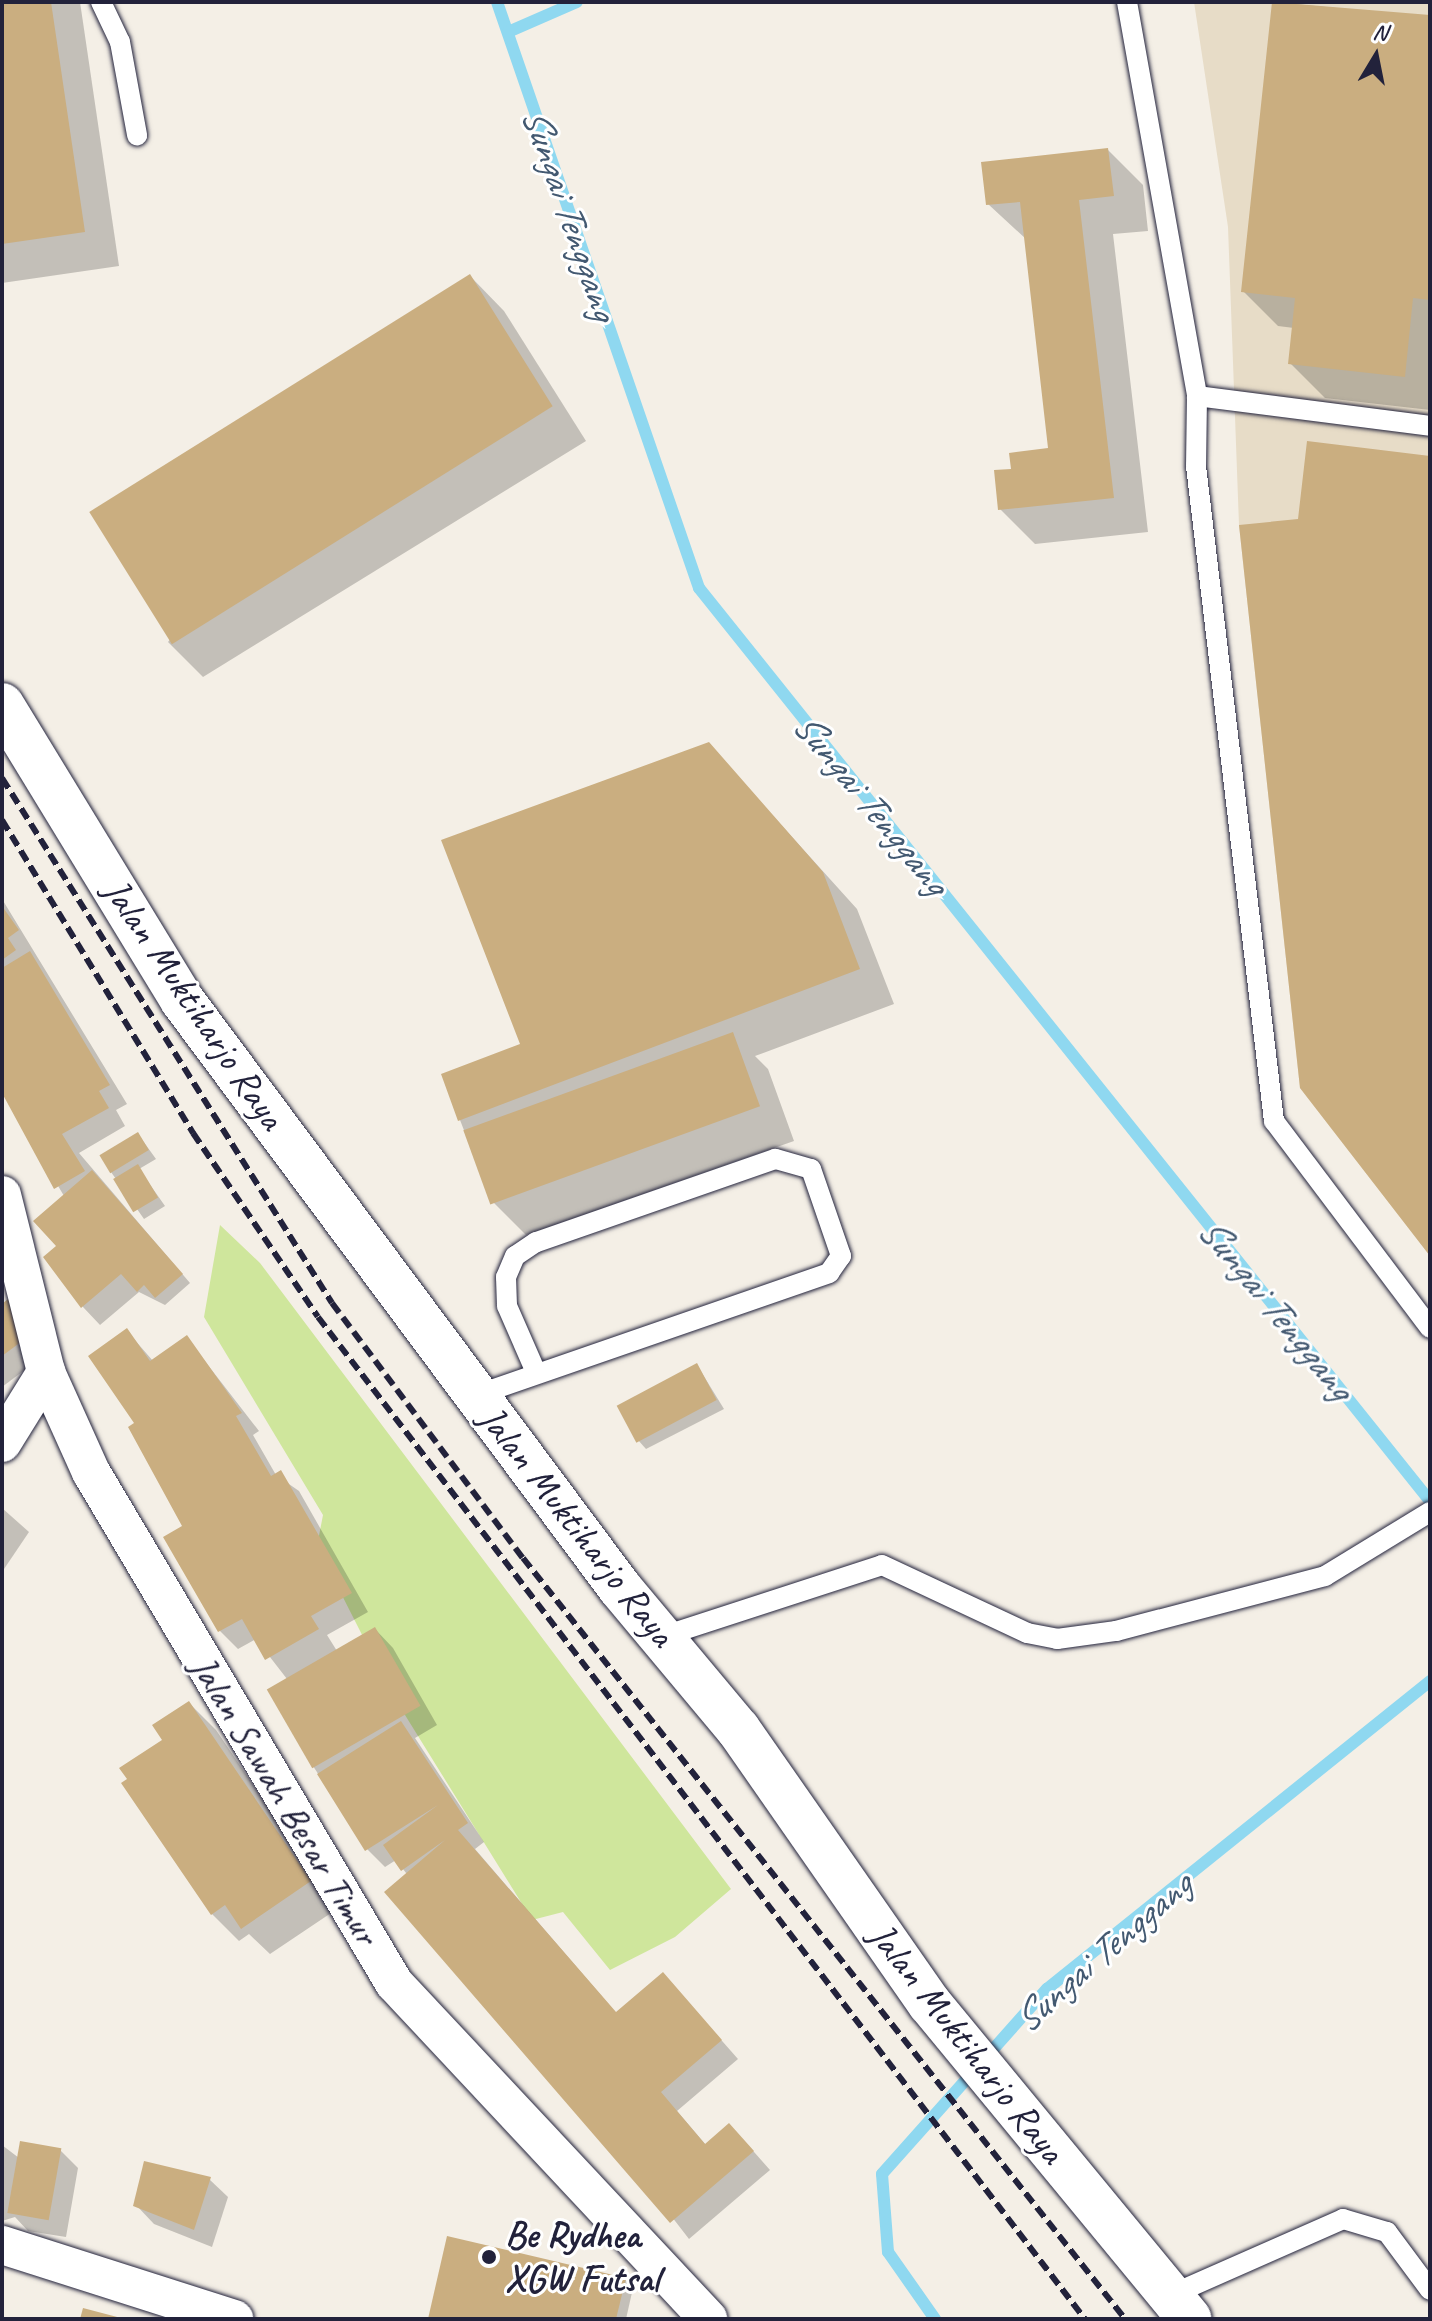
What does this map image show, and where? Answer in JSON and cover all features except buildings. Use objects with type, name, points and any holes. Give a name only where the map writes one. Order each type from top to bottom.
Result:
[{"type":"street","name":"Jalan Muktiharjo Raya","points":[[2,705],[182,1000],[661,1637],[738,1729],[930,2004],[1180,2307]]},
{"type":"street","name":"Jalan Sawah Besar Timur","points":[[2,1195],[46,1372],[91,1472],[394,1983],[708,2319]]},
{"type":"street","points":[[2,1443],[46,1372]]},
{"type":"street","points":[[2,2245],[234,2319]]},
{"type":"lane","points":[[101,2],[120,42],[137,135]]},
{"type":"lane","points":[[1127,2],[1197,396],[1196,466],[1274,1121],[1430,1328]]},
{"type":"lane","points":[[1197,396],[1430,426]]},
{"type":"lane","points":[[477,1395],[535,1370],[829,1273],[841,1256],[811,1169],[775,1159],[536,1242],[515,1256],[506,1277],[507,1306],[535,1370]]},
{"type":"lane","points":[[661,1637],[882,1565],[1027,1633],[1057,1639],[1116,1631],[1325,1576],[1430,1512]]},
{"type":"lane","points":[[1180,2307],[1343,2219],[1387,2232],[1430,2290]]},
{"type":"shaded area","points":[[1194,2],[1430,2],[1430,1256],[1300,1088],[1239,525],[1228,227]]},
{"type":"green space","points":[[220,1225],[260,1263],[731,1889],[675,1937],[610,1970],[563,1912],[532,1920],[392,1694],[317,1546],[323,1515],[204,1317]]},
{"type":"waterway","name":"Sungai Tenggang","points":[[497,2],[699,588],[1430,1501]]},
{"type":"waterway","points":[[508,32],[577,2]]},
{"type":"waterway","name":"Sungai Tenggang","points":[[935,2319],[888,2252],[882,2174],[1047,1989],[1430,1681]]},
{"type":"railway","points":[[2,778],[332,1303],[523,1558],[1125,2319]]},
{"type":"railway","points":[[2,820],[193,1133],[318,1317],[1085,2319]]},
{"type":"place","name":"Be Rydhea XGW Futsal","points":[[489,2257]]}]
